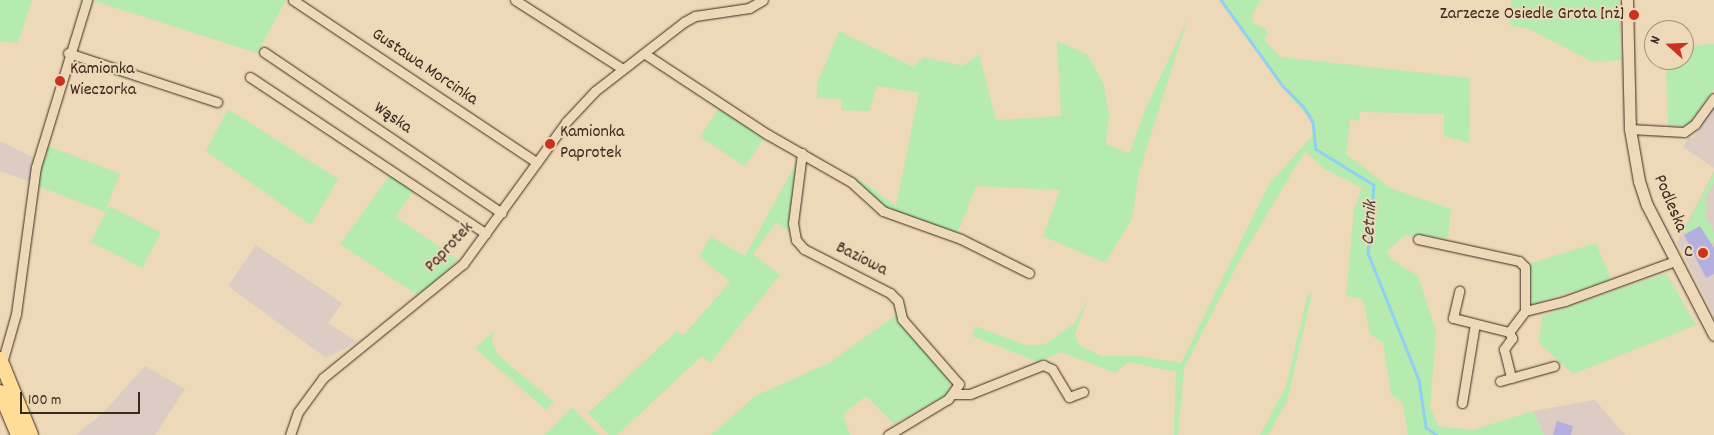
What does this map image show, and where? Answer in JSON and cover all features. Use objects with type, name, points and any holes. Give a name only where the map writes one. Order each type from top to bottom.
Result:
[{"type":"main road","points":[[1,361],[31,435]]},
{"type":"main road","points":[[0,392],[4,409],[18,435]]},
{"type":"street","points":[[1,361],[12,332],[36,167],[68,53],[87,0]]},
{"type":"street","name":"Gustawa Morcinka","points":[[293,0],[537,163]]},
{"type":"street","points":[[515,0],[623,69]]},
{"type":"street","name":"Paprotek","points":[[290,435],[298,412],[323,378],[441,283],[486,234],[581,104],[684,22],[695,16],[749,8],[763,0]]},
{"type":"street","name":"Podleska","points":[[1627,0],[1630,129],[1647,205],[1714,335]]},
{"type":"street","name":"Wąska","points":[[264,52],[502,213]]},
{"type":"street","points":[[68,53],[217,102]]},
{"type":"street","points":[[645,54],[802,154],[851,182],[888,214],[961,238],[1029,273]]},
{"type":"street","points":[[250,78],[486,234]]},
{"type":"street","points":[[1630,129],[1684,132],[1695,124],[1714,98]]},
{"type":"street","name":"Baziowa","points":[[802,154],[793,223],[796,240],[804,250],[890,293],[898,301],[902,319],[959,384],[954,394]]},
{"type":"street","points":[[1418,239],[1519,261],[1525,267],[1525,311],[1509,332]]},
{"type":"street","points":[[1525,311],[1574,298],[1675,261]]},
{"type":"street","points":[[1459,291],[1453,318],[1509,332]]},
{"type":"street","points":[[1462,403],[1475,324]]},
{"type":"street","points":[[0,338],[12,332]]},
{"type":"street","points":[[1509,332],[1512,338],[1504,350],[1511,378]]},
{"type":"street","points":[[888,435],[954,394],[970,394],[1043,365],[1052,369],[1069,397],[1083,392]]},
{"type":"street","points":[[1500,381],[1554,366]]},
{"type":"shaded area","points":[[1714,104],[1714,168],[1683,147],[1689,137],[1693,139]]},
{"type":"shaded area","points":[[0,141],[34,158],[31,182],[0,171]]},
{"type":"shaded area","points":[[1714,171],[1714,315],[1677,242]]},
{"type":"shaded area","points":[[256,245],[342,303],[328,323],[357,342],[326,358],[228,286]]},
{"type":"shaded area","points":[[145,366],[185,389],[155,435],[76,435],[104,412]]},
{"type":"shaded area","points":[[1595,400],[1625,435],[1544,435],[1533,411]]},
{"type":"green space","points":[[0,0],[32,0],[18,43],[0,41]]},
{"type":"green space","points":[[91,0],[286,0],[257,53]]},
{"type":"green space","points":[[1220,0],[1261,0],[1252,14],[1253,24],[1265,28],[1268,34],[1264,39],[1280,57],[1470,78],[1469,143],[1444,136],[1444,114],[1360,112],[1359,121],[1350,119],[1346,154],[1390,188],[1451,209],[1448,238],[1405,235],[1387,251],[1391,259],[1418,276],[1436,331],[1430,407],[1438,426],[1473,430],[1533,411],[1544,435],[1408,435],[1403,404],[1391,394],[1383,343],[1370,334],[1363,299],[1346,296],[1354,210],[1362,188],[1323,168],[1305,151],[1238,263],[1184,368],[1178,435],[1174,435],[1176,372],[1128,362],[1116,373],[1061,352],[1038,362],[972,336],[975,326],[1028,346],[1046,344],[1074,324],[1087,300],[1075,334],[1079,345],[1101,356],[1139,356],[1181,363],[1269,184],[1313,135],[1314,124],[1278,82]]},
{"type":"green space","points":[[1511,0],[1619,0],[1621,60],[1593,62],[1529,29],[1510,25]]},
{"type":"green space","points":[[1188,18],[1139,172],[1132,219],[1105,263],[1043,236],[1060,190],[976,186],[957,234],[891,213],[852,180],[854,177],[866,184],[896,206],[919,93],[877,86],[869,111],[841,110],[842,99],[817,98],[817,84],[839,31],[913,67],[924,57],[963,66],[979,54],[996,120],[1061,116],[1057,41],[1088,55],[1104,85],[1109,115],[1106,144],[1129,154],[1145,110]]},
{"type":"green space","points":[[1714,44],[1714,89],[1688,125],[1668,126],[1666,70],[1694,70],[1694,45]]},
{"type":"green space","points":[[719,108],[764,138],[745,166],[700,136]]},
{"type":"green space","points":[[228,109],[338,179],[311,225],[206,151]]},
{"type":"green space","points":[[48,146],[120,174],[105,212],[33,184]]},
{"type":"green space","points":[[797,162],[790,233],[777,222],[753,254],[780,275],[710,363],[702,356],[617,435],[609,435],[588,413],[677,331],[683,336],[730,282],[699,256],[711,237],[745,256]]},
{"type":"green space","points":[[1714,173],[1714,183],[1704,200],[1708,204],[1705,215],[1714,232],[1714,242],[1710,244],[1700,227],[1682,234]]},
{"type":"green space","points":[[390,175],[414,190],[396,217],[458,260],[419,296],[340,244]]},
{"type":"green space","points":[[109,206],[161,232],[143,268],[91,242]]},
{"type":"green space","points":[[1596,243],[1611,280],[1532,304],[1529,264]]},
{"type":"green space","points":[[1666,273],[1696,325],[1573,374],[1539,343],[1542,316]]},
{"type":"green space","points":[[1312,294],[1287,401],[1268,435],[1260,435],[1286,386],[1307,296]]},
{"type":"green space","points":[[896,315],[951,381],[948,394],[894,424],[866,396],[843,414],[850,435],[711,435],[755,396],[829,363]]},
{"type":"green space","points":[[493,332],[492,342],[498,355],[554,402],[546,410],[475,348]]},
{"type":"green space","points":[[572,407],[599,435],[545,435]]},
{"type":"building","name":"C","points":[[1700,226],[1714,248],[1714,274],[1706,278],[1684,235]]},
{"type":"building","points":[[1557,421],[1573,426],[1571,435],[1553,435]]},
{"type":"waterway","name":"Cetnik","points":[[1221,0],[1283,86],[1304,107],[1313,122],[1316,149],[1374,185],[1368,253],[1419,380],[1426,427],[1437,435]]},
{"type":"place","name":"Zarzecze Osiedle Grota [nż]","points":[[1634,15]]},
{"type":"place","name":"Kamionka Wieczorka","points":[[60,81]]},
{"type":"place","name":"Kamionka Paprotek","points":[[550,144]]},
{"type":"place","name":"C","points":[[1703,253]]}]
